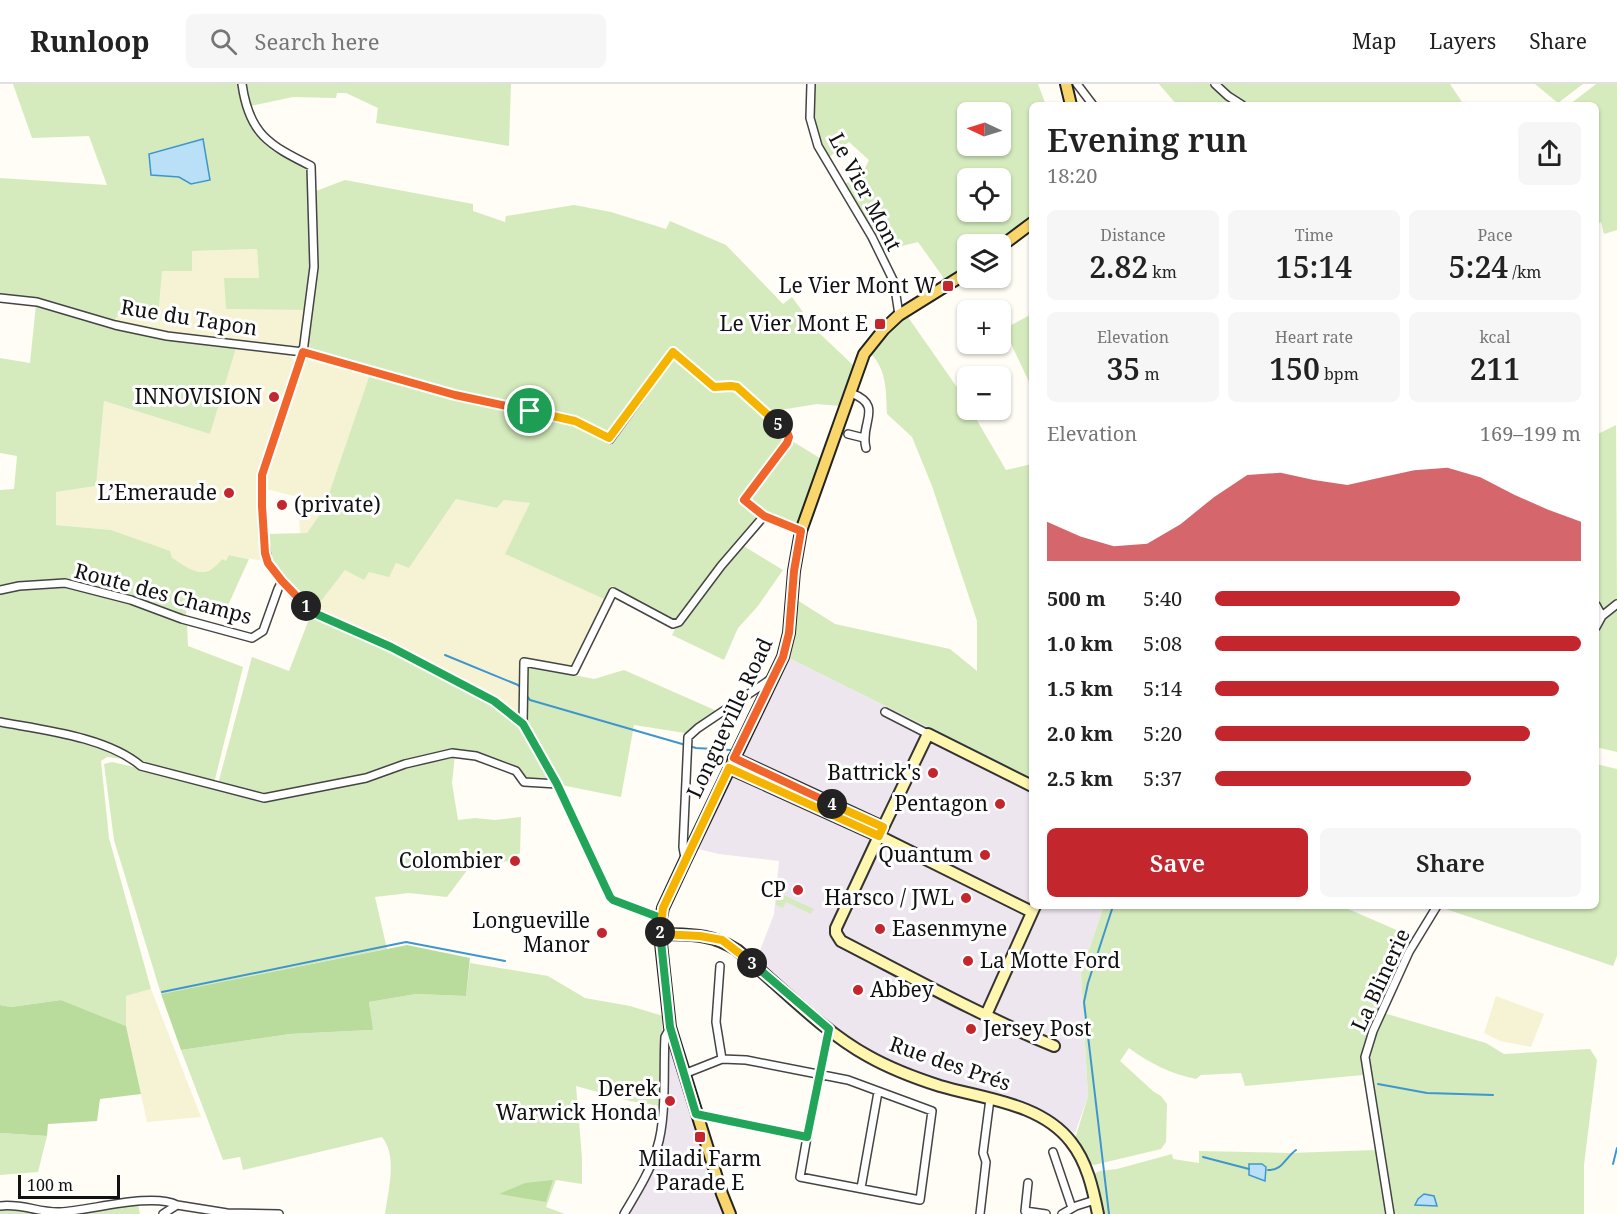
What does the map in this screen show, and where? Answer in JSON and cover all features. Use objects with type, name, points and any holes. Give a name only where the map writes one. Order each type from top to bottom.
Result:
[{"type":"main road","points":[[1066,84],[1070,102]]},
{"type":"main road","points":[[1011,238],[1029,224]]},
{"type":"main road","name":"Longueville Road","points":[[730,1214],[696,1114],[670,1027],[660,934],[663,908],[783,657],[789,633],[794,571],[801,531],[864,354],[884,329],[899,315],[957,279]]},
{"type":"street","points":[[242,84],[251,118],[260,134],[278,149],[311,166],[314,267],[303,352],[262,475],[265,553],[268,563],[282,581],[314,613],[391,647],[494,701],[523,724],[557,784],[610,897],[661,918]]},
{"type":"street","name":"Le Vier Mont","points":[[811,84],[810,118],[818,146],[872,237],[894,282],[899,315]]},
{"type":"street","points":[[1077,84],[1091,102]]},
{"type":"street","points":[[1215,84],[1237,102]]},
{"type":"street","name":"Rue du Tapon","points":[[0,298],[37,302],[115,325],[167,336],[303,352],[455,395],[575,421],[609,438],[673,352],[714,387],[737,387],[787,432],[789,437],[787,443],[744,500],[764,516]]},
{"type":"street","points":[[850,393],[865,400],[869,408],[864,438],[866,448]]},
{"type":"street","points":[[848,434],[864,438]]},
{"type":"street","points":[[523,724],[524,662],[574,671],[613,592],[673,624],[679,622],[764,516],[801,531]]},
{"type":"street","name":"Route des Champs","points":[[0,590],[19,586],[65,584],[131,600],[183,619],[252,638],[263,631],[282,581]]},
{"type":"street","points":[[1599,622],[1602,616],[1617,604]]},
{"type":"street","points":[[1599,610],[1602,616]]},
{"type":"street","points":[[685,861],[683,847],[688,737],[773,678]]},
{"type":"street","points":[[885,712],[1029,784]]},
{"type":"street","points":[[0,722],[93,742],[131,757],[141,766],[264,798],[366,778],[405,764],[452,753],[477,756],[516,771],[524,782],[557,784]]},
{"type":"street","points":[[928,734],[838,923],[836,933],[841,942],[1033,1038],[1054,1046]]},
{"type":"street","points":[[731,763],[881,831],[1029,907]]},
{"type":"street","points":[[986,1015],[1033,909]]},
{"type":"street","name":"La Blinerie","points":[[1390,1214],[1365,1057],[1373,1030],[1409,952],[1435,909]]},
{"type":"street","name":"Rue des Prés","points":[[660,934],[700,936],[722,940],[737,950],[829,1029],[866,1055],[899,1072],[990,1099],[1046,1119],[1065,1135],[1078,1152],[1087,1172],[1098,1214]]},
{"type":"street","points":[[720,966],[716,1022],[722,1059]]},
{"type":"street","points":[[624,1214],[646,1177],[658,1147],[662,1123],[665,1037],[670,1027]]},
{"type":"street","points":[[684,1074],[722,1059],[746,1060],[819,1073],[848,1080],[932,1112],[920,1200],[800,1177],[819,1073],[829,1029]]},
{"type":"street","points":[[861,1188],[878,1092]]},
{"type":"street","points":[[980,1214],[986,1162],[982,1153],[990,1099]]},
{"type":"street","points":[[696,1114],[807,1137]]},
{"type":"street","points":[[1053,1152],[1072,1208]]},
{"type":"street","points":[[1028,1183],[1025,1211],[1046,1214]]},
{"type":"street","points":[[1062,1214],[1095,1200]]},
{"type":"street","points":[[0,1206],[19,1205],[57,1212],[137,1202],[163,1202],[227,1213],[279,1214]]},
{"type":"street","points":[[163,1214],[177,1205]]},
{"type":"shaded area","points":[[257,249],[259,278],[307,310],[303,342],[298,347],[163,332],[115,322],[116,317],[162,271],[192,271],[192,251]]},
{"type":"shaded area","points":[[237,345],[287,353],[293,359],[295,366],[260,474],[259,534],[263,561],[230,555],[226,561],[222,559],[216,567],[197,573],[111,530],[56,525],[56,492],[96,486],[104,401],[210,434]]},
{"type":"shaded area","points":[[306,356],[370,374],[324,508],[307,533],[300,533],[298,497],[266,489],[266,472]]},
{"type":"shaded area","points":[[456,499],[497,508],[504,500],[531,503],[506,554],[606,600],[573,669],[522,660],[521,711],[518,713],[493,697],[373,634],[315,609],[345,570],[369,572],[396,563],[409,568]]},
{"type":"shaded area","points":[[787,657],[1029,778],[1029,909],[1103,909],[1081,973],[1088,1096],[1075,1133],[1039,1110],[925,1077],[872,1053],[832,1026],[756,961],[774,914],[779,861],[719,854],[698,849]]},
{"type":"shaded area","points":[[151,989],[201,1117],[147,1122],[126,1026],[126,996]]},
{"type":"shaded area","points":[[1496,996],[1544,1014],[1531,1047],[1500,1041],[1484,1033]]},
{"type":"shaded area","points":[[669,1043],[726,1214],[627,1214],[648,1180],[659,1150],[666,1045]]},
{"type":"green space","points":[[13,84],[238,84],[246,113],[260,139],[275,152],[297,162],[307,171],[311,276],[307,310],[226,309],[224,278],[259,278],[257,249],[192,251],[192,271],[162,271],[158,317],[116,317],[115,322],[30,298],[0,297],[0,178],[107,185],[89,136],[32,138]]},
{"type":"green space","points":[[244,84],[511,84],[509,146],[376,123],[378,108],[346,93],[337,93],[336,98],[293,97],[250,106]]},
{"type":"green space","points":[[814,84],[1038,84],[1045,102],[1029,102],[1029,217],[1008,234],[957,234],[957,274],[942,285],[943,277],[918,242],[882,251],[845,184],[863,172],[869,160],[849,142],[828,158],[817,131],[814,113]]},
{"type":"green space","points":[[1159,84],[1212,84],[1233,102],[1174,102]]},
{"type":"green space","points":[[1219,84],[1450,84],[1462,102],[1242,102]]},
{"type":"green space","points":[[1535,84],[1583,84],[1559,102]]},
{"type":"green space","points":[[1596,84],[1617,84],[1617,230],[1604,234],[1601,222],[1599,223],[1599,102],[1573,102]]},
{"type":"green space","points":[[345,180],[473,204],[473,211],[505,222],[506,216],[574,205],[611,212],[666,229],[670,221],[726,245],[783,304],[792,297],[816,330],[855,367],[841,406],[817,404],[768,412],[751,393],[740,385],[729,382],[715,383],[675,347],[608,435],[576,419],[436,388],[307,351],[318,260],[316,191]]},
{"type":"green space","points":[[36,304],[167,340],[237,345],[210,434],[104,401],[96,486],[56,492],[56,525],[111,530],[170,551],[172,558],[198,572],[210,570],[222,559],[226,561],[229,555],[249,559],[224,614],[189,604],[185,617],[62,581],[0,585],[0,490],[14,489],[17,456],[0,453],[0,358],[30,363]]},
{"type":"green space","points":[[1029,316],[1029,382],[1011,344],[1011,325]]},
{"type":"green space","points":[[902,317],[908,317],[957,387],[957,420],[977,420],[1006,470],[1029,465],[1029,778],[787,657],[795,629],[797,600],[835,624],[950,649],[977,671],[977,621],[932,486],[912,437],[887,414],[883,374],[876,359],[870,353]]},
{"type":"green space","points":[[674,356],[715,392],[734,390],[742,394],[783,432],[785,440],[739,499],[759,516],[677,620],[671,622],[612,586],[606,600],[505,554],[530,503],[504,500],[497,508],[456,499],[409,568],[396,563],[389,577],[369,572],[364,580],[345,570],[315,609],[290,585],[276,567],[268,546],[267,534],[307,533],[324,508],[370,374],[574,423],[610,444]]},
{"type":"green space","points":[[1616,425],[1617,600],[1604,611],[1599,604],[1599,434]]},
{"type":"green space","points":[[792,441],[823,460],[798,526],[766,514],[747,498]]},
{"type":"green space","points":[[742,545],[783,570],[758,606],[738,628],[724,660],[672,635]]},
{"type":"green space","points":[[64,586],[112,598],[187,623],[188,646],[243,667],[214,783],[141,762],[127,753],[0,720],[0,593],[30,587]]},
{"type":"green space","points":[[1617,609],[1617,752],[1599,748],[1599,631],[1606,618]]},
{"type":"green space","points":[[311,614],[385,646],[494,705],[522,729],[552,783],[527,781],[518,769],[451,751],[368,775],[265,794],[218,784],[252,657],[289,671]]},
{"type":"green space","points":[[527,666],[594,679],[624,670],[717,711],[685,733],[634,725],[621,797],[561,785],[528,726]]},
{"type":"green space","points":[[0,724],[101,746],[125,757],[124,759],[107,757],[101,761],[109,838],[151,989],[126,996],[126,1026],[61,1000],[11,1007],[0,1005]]},
{"type":"green space","points":[[455,755],[452,783],[458,820],[521,817],[520,853],[508,861],[468,869],[447,897],[409,893],[375,897],[387,949],[161,994],[114,840],[104,764],[112,762],[254,800],[265,800]]},
{"type":"green space","points":[[1599,765],[1617,769],[1617,956],[1613,966],[1446,909],[1599,909]]},
{"type":"green space","points":[[777,892],[814,909],[811,914],[786,902],[783,908],[776,905]]},
{"type":"green space","points":[[1103,909],[1348,909],[1413,937],[1377,1011],[1486,1043],[1504,1054],[1590,1049],[1597,1060],[1584,1165],[1584,1214],[1103,1214],[1093,1175],[1099,1171],[1117,1169],[1172,1154],[1173,1159],[1199,1163],[1199,1151],[1290,1153],[1376,1150],[1363,1075],[1245,1086],[1241,1073],[1201,1075],[1196,1079],[1161,1067],[1129,1048],[1120,1061],[1161,1096],[1167,1104],[1166,1142],[1161,1149],[1094,1165],[1088,1162],[1075,1139],[1088,1096],[1081,973]]},
{"type":"green space","points":[[407,945],[470,958],[466,996],[416,994],[369,1002],[373,1030],[290,1034],[181,1050],[161,994]]},
{"type":"green space","points":[[470,963],[548,976],[585,998],[630,1006],[663,1016],[660,1106],[630,1101],[576,1086],[582,1184],[556,1180],[546,1207],[565,1214],[385,1214],[391,1164],[387,1145],[382,1137],[243,1170],[240,1157],[223,1160],[181,1050],[290,1034],[372,1030],[369,1002],[416,994],[466,996]]},
{"type":"green space","points":[[61,1000],[126,1026],[141,1094],[100,1099],[97,1121],[48,1124],[47,1136],[0,1133],[0,1005],[11,1007]]},
{"type":"green space","points":[[0,1133],[47,1136],[38,1172],[0,1175]]},
{"type":"green space","points":[[553,1180],[546,1202],[499,1194],[525,1183]]},
{"type":"green space","points":[[138,1204],[140,1214],[71,1214]]},
{"type":"green space","points":[[9,1207],[50,1214],[0,1214],[0,1209]]},
{"type":"water","points":[[203,139],[210,180],[191,184],[179,177],[151,175],[149,154]]},
{"type":"water","points":[[1249,1164],[1262,1164],[1266,1167],[1265,1181],[1249,1175]]},
{"type":"water","points":[[1424,1194],[1434,1196],[1437,1206],[1415,1205]]},
{"type":"waterway","points":[[445,655],[518,685],[522,689]]},
{"type":"waterway","points":[[525,694],[530,700],[696,748],[731,750]]},
{"type":"waterway","points":[[1109,1214],[1084,1002],[1112,909]]},
{"type":"waterway","points":[[162,992],[406,942],[505,961]]},
{"type":"waterway","points":[[1378,1084],[1427,1093],[1493,1095]]},
{"type":"waterway","points":[[1613,1164],[1617,1148]]},
{"type":"waterway","points":[[1268,1170],[1280,1166],[1296,1150]]},
{"type":"waterway","points":[[1203,1157],[1249,1169]]},
{"type":"place","name":"Le Vier Mont W","points":[[948,286]]},
{"type":"place","name":"Le Vier Mont E","points":[[880,324]]},
{"type":"place","name":"INNOVISION","points":[[274,397]]},
{"type":"place","name":"L’Emeraude","points":[[229,493]]},
{"type":"place","name":"(private)","points":[[282,505]]},
{"type":"place","name":"Battrick's","points":[[933,773]]},
{"type":"place","name":"Pentagon","points":[[1000,804]]},
{"type":"place","name":"Quantum","points":[[985,855]]},
{"type":"place","name":"Colombier","points":[[515,861]]},
{"type":"place","name":"CP","points":[[798,890]]},
{"type":"place","name":"Harsco / JWL","points":[[966,898]]},
{"type":"place","name":"Easenmyne","points":[[880,929]]},
{"type":"place","name":"Longueville Manor","points":[[602,933]]},
{"type":"place","name":"La Motte Ford","points":[[968,961]]},
{"type":"place","name":"Abbey","points":[[858,990]]},
{"type":"place","name":"Jersey Post","points":[[971,1029]]},
{"type":"place","name":"Derek Warwick Honda","points":[[670,1101]]},
{"type":"place","name":"Miladi Farm Parade E","points":[[700,1137]]},
{"type":"route","points":[[530,411],[455,395],[303,352],[262,475],[263,535],[268,563],[296,597],[314,613],[391,647],[494,701],[523,724],[557,784],[610,897],[661,918],[660,934],[670,1027],[696,1114],[807,1137],[829,1029],[737,950],[722,940],[700,936],[660,934],[663,908],[729,768],[879,836],[883,827],[734,758],[783,657],[789,633],[796,552],[801,531],[764,516],[744,500],[745,495],[787,443],[789,437],[787,432],[737,387],[714,387],[673,352],[609,438],[575,421],[530,411]]}]
